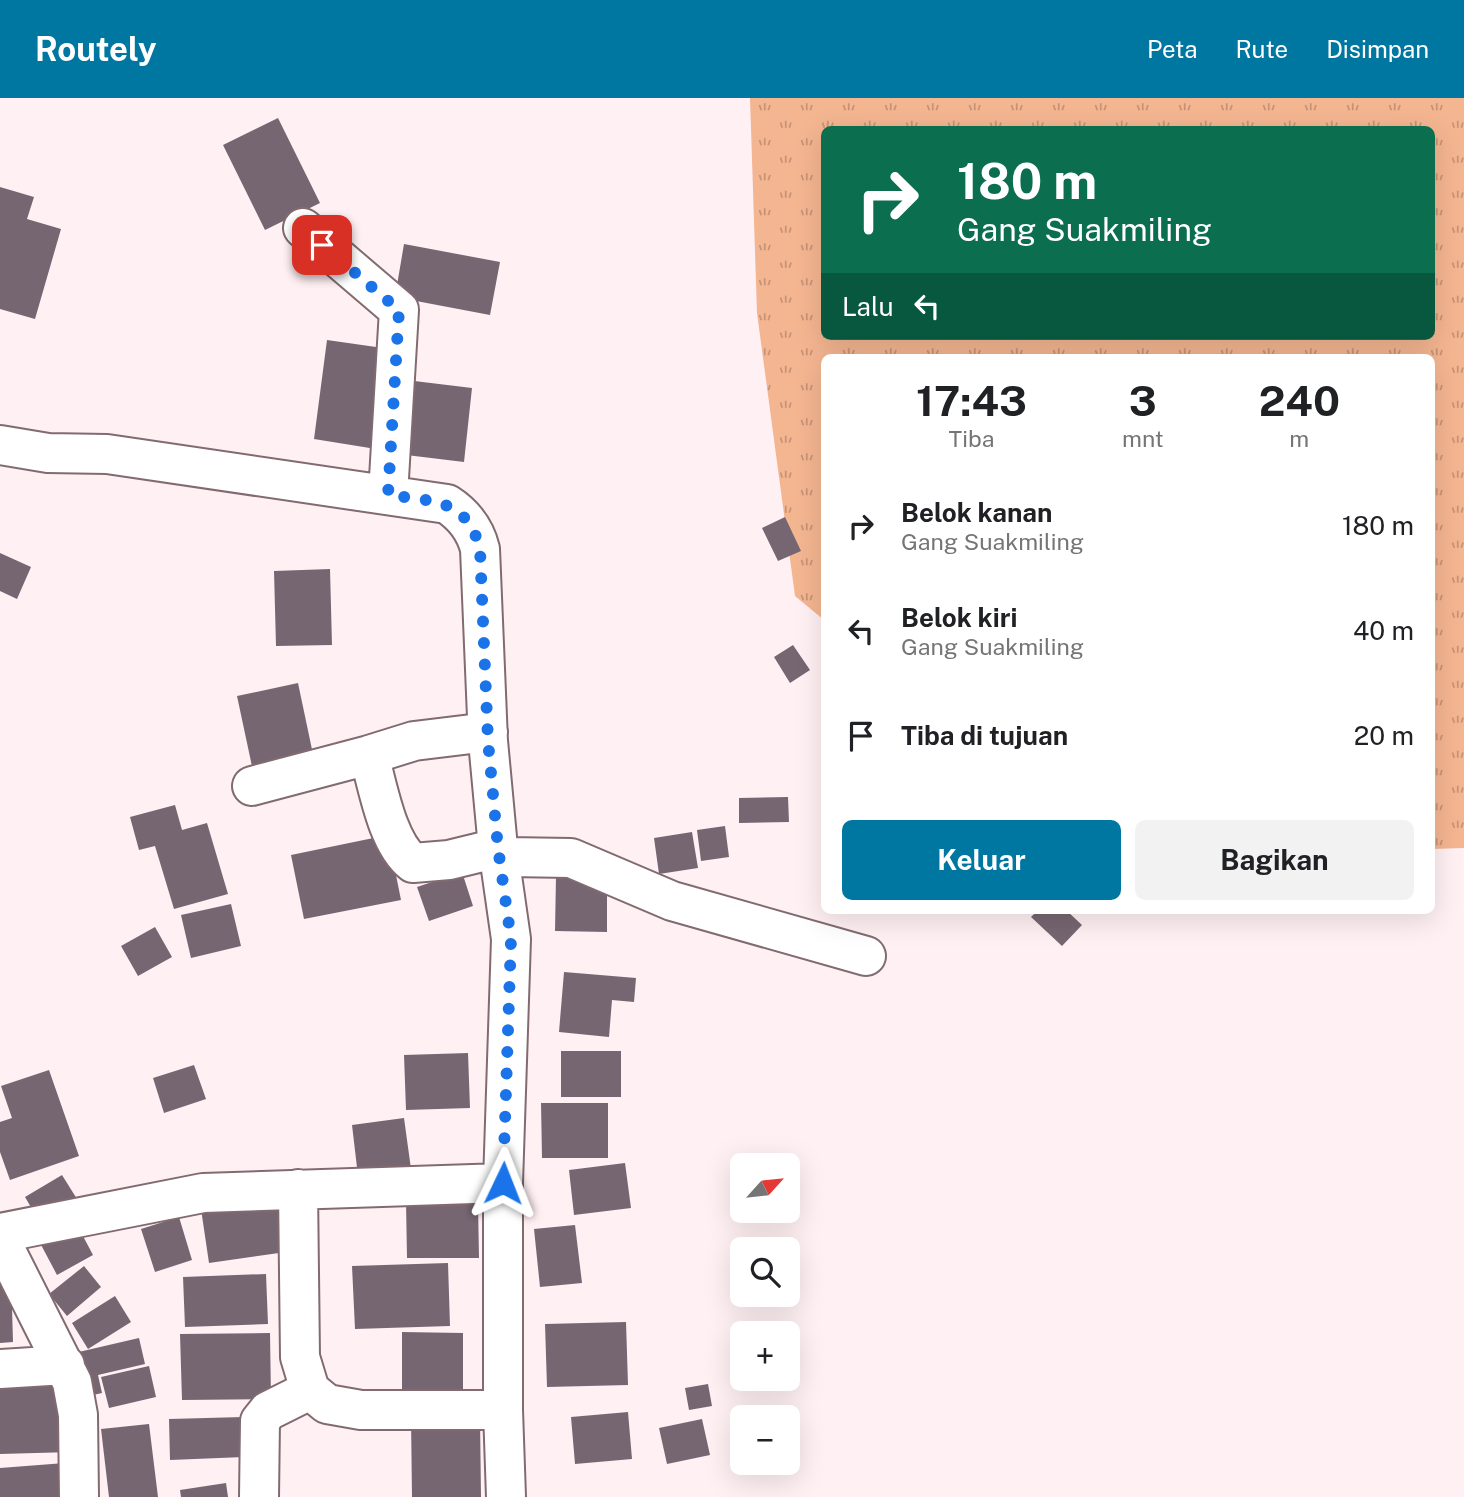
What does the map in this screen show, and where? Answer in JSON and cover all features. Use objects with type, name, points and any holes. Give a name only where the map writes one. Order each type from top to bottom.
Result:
[{"type":"street","points":[[303,228],[399,310],[388,495]]},
{"type":"street","points":[[0,445],[48,453],[107,454],[447,504],[459,512],[479,542],[488,732],[499,852],[511,939],[503,1183],[503,1410],[506,1497]]},
{"type":"street","points":[[252,786],[414,741],[488,732]]},
{"type":"street","points":[[369,755],[392,832],[402,855],[413,863],[499,852],[571,858],[671,901],[866,956]]},
{"type":"street","points":[[0,1233],[203,1193],[503,1183]]},
{"type":"street","points":[[298,1189],[299,1357],[310,1390],[327,1404],[361,1410],[503,1410]]},
{"type":"street","points":[[0,1239],[72,1382],[78,1415],[79,1497]]},
{"type":"street","points":[[0,1369],[65,1365]]},
{"type":"street","points":[[259,1497],[260,1421],[268,1411],[310,1390]]},
{"type":"green space","points":[[750,98],[1464,98],[1464,848],[1435,849],[1435,354],[821,354],[821,618],[795,596],[757,313]]},
{"type":"building","points":[[278,118],[320,203],[265,230],[223,145]]},
{"type":"building","points":[[0,187],[34,197],[27,219],[61,229],[35,319],[0,309]]},
{"type":"building","points":[[404,244],[500,262],[490,315],[395,297]]},
{"type":"building","points":[[327,340],[390,349],[376,449],[314,439]]},
{"type":"building","points":[[406,380],[472,388],[464,462],[398,454]]},
{"type":"building","points":[[785,517],[801,551],[778,561],[762,528]]},
{"type":"building","points":[[0,553],[31,567],[17,599],[0,591]]},
{"type":"building","points":[[330,569],[332,645],[276,646],[274,571]]},
{"type":"building","points":[[793,645],[810,670],[790,683],[774,657]]},
{"type":"building","points":[[298,683],[314,759],[253,771],[237,696]]},
{"type":"building","points":[[788,797],[789,822],[739,823],[739,798]]},
{"type":"building","points":[[175,805],[182,830],[207,823],[228,894],[174,909],[155,846],[139,850],[130,817]]},
{"type":"building","points":[[725,826],[729,857],[701,861],[697,830]]},
{"type":"building","points":[[692,832],[698,868],[659,874],[654,838]]},
{"type":"building","points":[[388,835],[401,900],[304,919],[291,855]]},
{"type":"building","points":[[462,872],[473,906],[429,921],[417,887]]},
{"type":"building","points":[[556,876],[607,877],[607,932],[555,931]]},
{"type":"building","points":[[231,904],[241,946],[191,958],[181,915]]},
{"type":"building","points":[[1034,914],[1070,914],[1082,925],[1062,946],[1031,917]]},
{"type":"building","points":[[155,927],[172,957],[138,976],[121,946]]},
{"type":"building","points":[[564,972],[636,978],[634,1002],[612,1000],[609,1037],[559,1032]]},
{"type":"building","points":[[561,1051],[621,1051],[621,1097],[561,1097]]},
{"type":"building","points":[[468,1053],[470,1108],[406,1110],[404,1055]]},
{"type":"building","points":[[194,1065],[206,1099],[164,1113],[153,1078]]},
{"type":"building","points":[[49,1070],[79,1156],[10,1180],[0,1152],[0,1122],[12,1118],[1,1086]]},
{"type":"building","points":[[541,1103],[608,1103],[608,1158],[542,1158]]},
{"type":"building","points":[[404,1118],[411,1169],[358,1176],[352,1125]]},
{"type":"building","points":[[625,1163],[631,1208],[574,1215],[569,1170]]},
{"type":"building","points":[[62,1175],[77,1199],[39,1221],[25,1197]]},
{"type":"building","points":[[278,1198],[286,1252],[209,1263],[201,1209]]},
{"type":"building","points":[[406,1202],[478,1203],[479,1258],[407,1258]]},
{"type":"building","points":[[179,1217],[192,1260],[155,1272],[141,1229]]},
{"type":"building","points":[[75,1221],[93,1255],[57,1275],[39,1241]]},
{"type":"building","points":[[575,1225],[582,1283],[540,1287],[534,1229]]},
{"type":"building","points":[[448,1263],[450,1326],[355,1329],[352,1266]]},
{"type":"building","points":[[84,1266],[101,1287],[67,1316],[49,1294]]},
{"type":"building","points":[[11,1274],[13,1342],[0,1343],[0,1275]]},
{"type":"building","points":[[266,1274],[268,1324],[185,1327],[183,1277]]},
{"type":"building","points":[[115,1296],[131,1322],[88,1349],[72,1323]]},
{"type":"building","points":[[626,1322],[628,1385],[547,1387],[545,1324]]},
{"type":"building","points":[[402,1332],[463,1333],[463,1402],[402,1401]]},
{"type":"building","points":[[270,1333],[271,1399],[182,1400],[180,1334]]},
{"type":"building","points":[[139,1338],[145,1364],[98,1375],[102,1393],[80,1398],[70,1354]]},
{"type":"building","points":[[149,1366],[156,1397],[109,1408],[101,1377]]},
{"type":"building","points":[[70,1383],[72,1452],[0,1454],[0,1385]]},
{"type":"building","points":[[708,1384],[712,1406],[689,1410],[685,1388]]},
{"type":"building","points":[[628,1412],[632,1459],[575,1464],[571,1417]]},
{"type":"building","points":[[243,1417],[244,1457],[170,1460],[169,1419]]},
{"type":"building","points":[[480,1417],[481,1497],[412,1497],[411,1418]]},
{"type":"building","points":[[702,1419],[710,1455],[667,1464],[659,1428]]},
{"type":"building","points":[[149,1424],[158,1497],[109,1497],[101,1429]]},
{"type":"building","points":[[65,1463],[68,1497],[0,1497],[0,1468]]},
{"type":"building","points":[[226,1483],[228,1497],[181,1497],[180,1490]]},
{"type":"route","points":[[322,245],[399,310],[388,495],[447,504],[459,512],[479,542],[488,741],[498,848],[511,939],[503,1183]]}]
